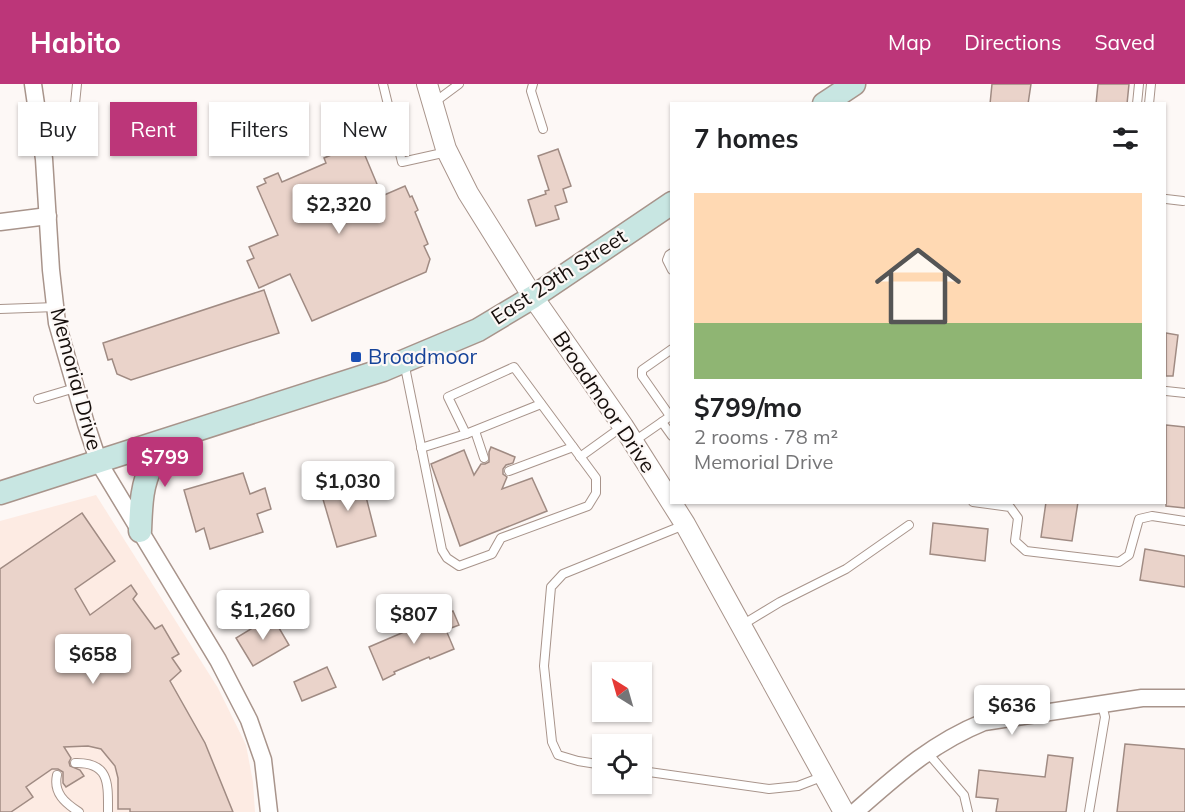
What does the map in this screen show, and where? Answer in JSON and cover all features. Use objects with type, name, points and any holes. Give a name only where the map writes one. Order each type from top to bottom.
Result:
[{"type":"main road","points":[[827,102],[854,84]]},
{"type":"main road","name":"East 29th Street","points":[[0,494],[404,362],[478,330],[533,297],[670,204]]},
{"type":"main road","points":[[140,531],[141,497],[147,479],[153,464],[174,438]]},
{"type":"street","name":"Memorial Drive","points":[[33,84],[36,102]]},
{"type":"street","name":"Broadmoor Drive","points":[[427,84],[447,152],[468,193],[533,297],[670,499]]},
{"type":"street","name":"Memorial Drive","points":[[43,156],[57,323],[99,463],[218,660],[249,720],[263,760],[269,812]]},
{"type":"street","points":[[0,222],[48,216]]},
{"type":"street","name":"Broadmoor Drive","points":[[673,504],[844,812]]},
{"type":"street","points":[[855,812],[907,766],[927,752],[961,732],[984,722],[1142,698],[1185,698]]},
{"type":"lane","points":[[76,102],[78,84]]},
{"type":"lane","points":[[383,84],[402,162],[447,152]]},
{"type":"lane","points":[[432,104],[459,84]]},
{"type":"lane","points":[[533,84],[531,91],[543,129]]},
{"type":"lane","points":[[1137,102],[1139,84]]},
{"type":"lane","points":[[1149,102],[1151,84]]},
{"type":"lane","points":[[1166,199],[1183,201]]},
{"type":"lane","points":[[0,309],[56,307]]},
{"type":"lane","points":[[580,457],[668,418],[642,376],[642,370],[670,350]]},
{"type":"lane","points":[[404,362],[442,549],[452,564],[459,566],[492,554],[501,538],[588,506],[596,493],[596,478],[514,367],[448,397],[466,434]]},
{"type":"lane","points":[[38,399],[75,388]]},
{"type":"lane","points":[[1166,391],[1185,393]]},
{"type":"lane","points":[[421,448],[475,431],[542,404]]},
{"type":"lane","points":[[475,431],[484,458]]},
{"type":"lane","points":[[509,471],[573,447]]},
{"type":"lane","points":[[988,504],[1010,507],[1018,518],[1015,541],[1026,551],[1119,562],[1130,555],[1139,519],[1152,516],[1185,520]]},
{"type":"lane","points":[[592,763],[558,755],[552,742],[544,666],[551,587],[563,574],[685,524]]},
{"type":"lane","points":[[742,625],[780,602],[846,568],[909,525]]},
{"type":"lane","points":[[1089,812],[1105,717],[1102,705]]},
{"type":"lane","points":[[927,752],[964,795],[968,812]]},
{"type":"lane","points":[[75,763],[89,763],[99,768],[106,777],[108,812]]},
{"type":"lane","points":[[652,772],[769,789],[798,786],[824,776]]},
{"type":"lane","points":[[57,775],[55,783],[58,793],[64,802],[79,812]]},
{"type":"shaded area","points":[[96,495],[218,688],[246,745],[253,782],[255,812],[0,812],[0,521]]},
{"type":"building","points":[[992,84],[1031,84],[1028,102],[990,102]]},
{"type":"building","points":[[1098,84],[1129,84],[1127,102],[1096,102]]},
{"type":"building","points":[[558,149],[571,186],[563,189],[567,202],[555,206],[559,219],[536,226],[528,200],[546,194],[545,191],[549,190],[538,156]]},
{"type":"building","points":[[365,156],[382,196],[405,186],[418,210],[415,212],[428,244],[424,246],[430,259],[426,272],[312,321],[290,274],[259,288],[247,261],[254,258],[249,247],[278,235],[257,187],[266,183],[264,179],[278,173],[282,182],[326,163],[324,158]]},
{"type":"building","points":[[264,290],[279,333],[131,380],[117,374],[112,359],[108,360],[103,343]]},
{"type":"building","points":[[1166,333],[1178,335],[1173,376],[1166,376]]},
{"type":"building","points":[[1166,425],[1185,427],[1185,508],[1166,506]]},
{"type":"building","points":[[491,447],[515,457],[513,463],[506,465],[503,469],[503,474],[507,477],[502,489],[532,478],[547,511],[460,546],[431,464],[464,450],[474,475],[481,464],[489,462]]},
{"type":"building","points":[[243,473],[250,494],[265,488],[271,509],[257,514],[263,532],[210,549],[204,528],[196,532],[184,490]]},
{"type":"building","points":[[347,474],[352,489],[363,485],[376,536],[337,547],[320,489],[339,484],[337,477]]},
{"type":"building","points":[[1046,504],[1078,504],[1072,541],[1041,537]]},
{"type":"building","points":[[82,513],[115,561],[75,589],[90,615],[131,585],[137,594],[133,599],[155,629],[162,625],[179,654],[172,658],[181,671],[170,681],[205,743],[233,812],[130,812],[130,809],[118,809],[118,778],[115,766],[101,749],[88,746],[64,747],[71,758],[70,766],[80,770],[84,776],[66,787],[63,783],[63,772],[52,769],[26,787],[33,797],[11,812],[0,812],[0,569]]},
{"type":"building","points":[[933,523],[988,529],[985,561],[930,554]]},
{"type":"building","points":[[1145,549],[1185,556],[1185,587],[1140,580]]},
{"type":"building","points":[[453,611],[459,625],[446,630],[454,649],[394,672],[395,674],[383,680],[369,647]]},
{"type":"building","points":[[272,616],[289,645],[253,666],[236,638]]},
{"type":"building","points":[[327,667],[336,687],[302,701],[294,682]]},
{"type":"building","points":[[1125,744],[1185,749],[1185,812],[1117,812]]},
{"type":"building","points":[[1048,755],[1073,758],[1066,812],[996,812],[998,799],[976,797],[979,770],[1045,777]]},
{"type":"place","name":"Broadmoor","points":[[356,357]]}]
